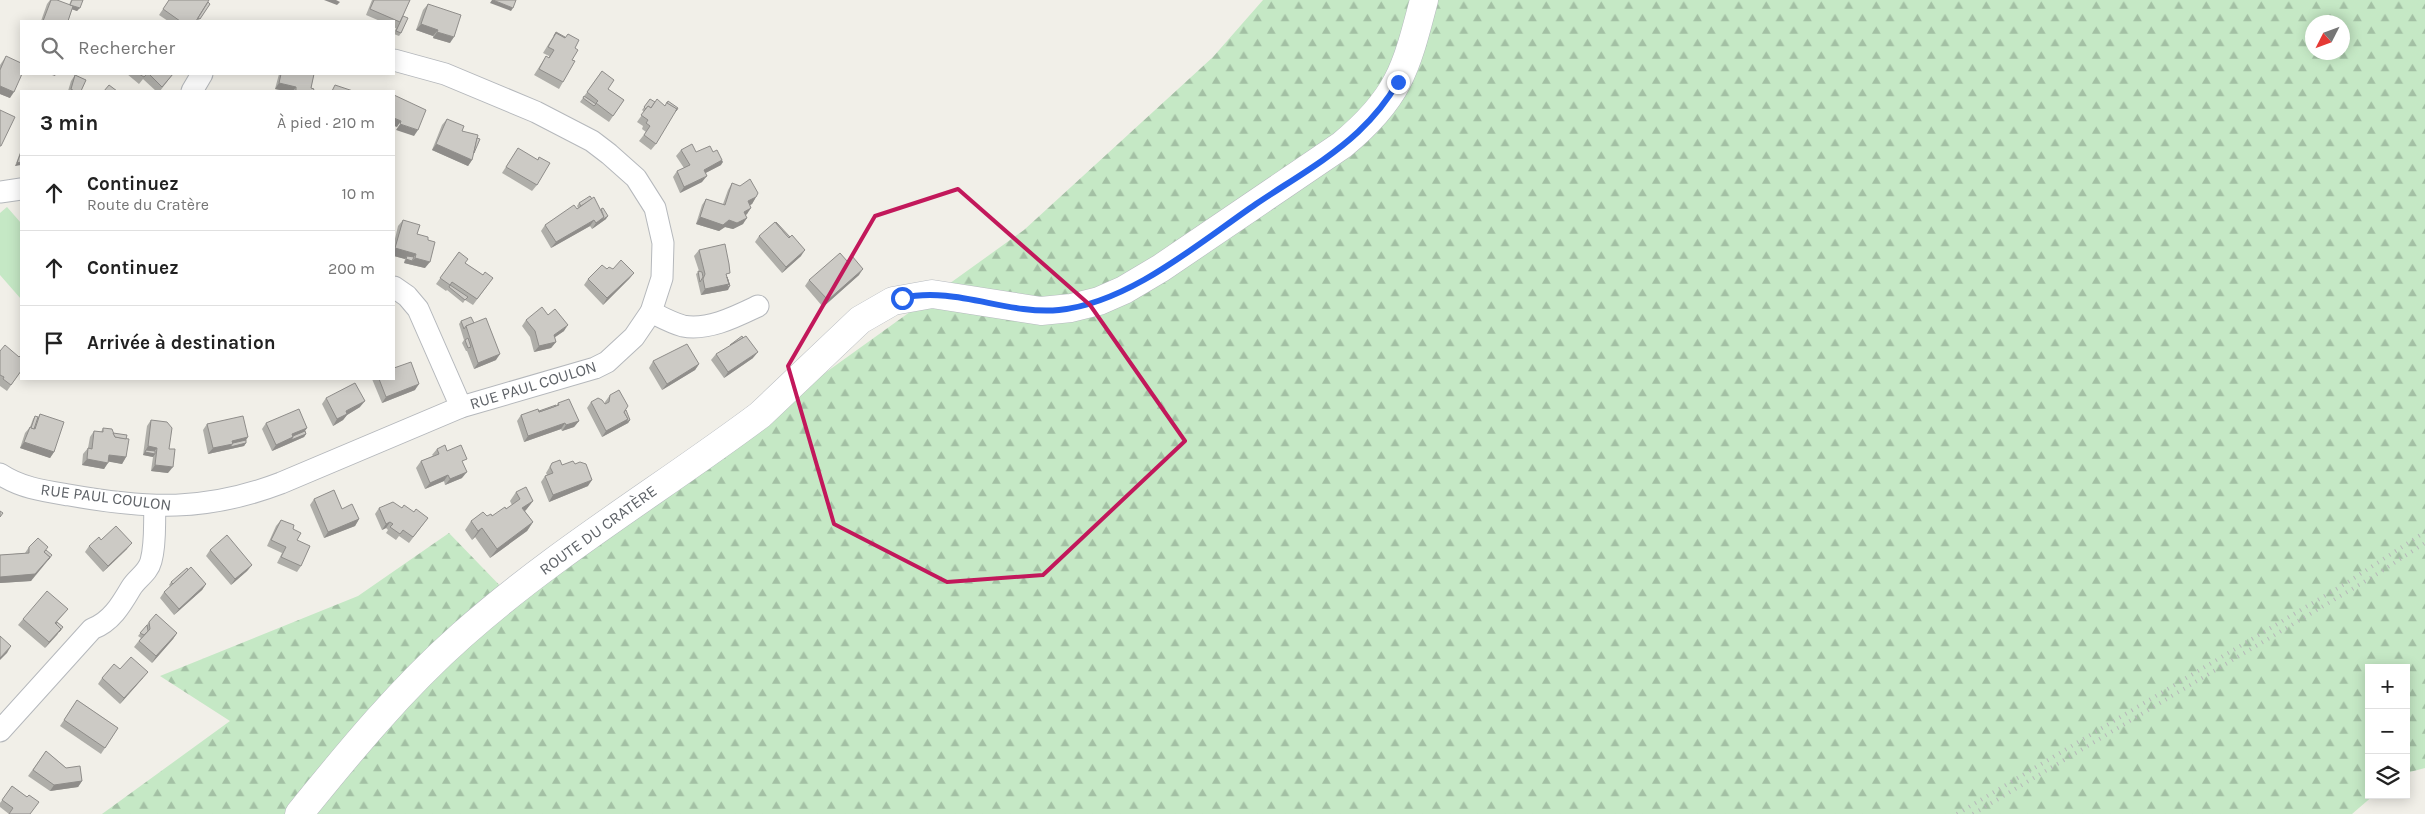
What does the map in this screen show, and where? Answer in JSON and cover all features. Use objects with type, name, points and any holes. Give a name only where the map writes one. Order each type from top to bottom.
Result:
[{"type":"main road","name":"ROUTE DU CRATÈRE","points":[[299,814],[411,684],[461,636],[507,597],[760,415],[790,389],[842,336],[869,314],[893,300],[932,294],[968,298],[1025,309],[1058,310],[1099,301],[1138,283],[1342,146],[1371,119],[1390,96],[1405,68],[1424,0]]},
{"type":"street","name":"RUE PAUL COULON","points":[[0,474],[27,487],[84,498],[154,506],[206,504],[251,495],[461,407],[596,368],[626,346],[651,312],[662,278],[664,243],[655,208],[647,192],[624,166],[592,141],[536,112],[445,74],[395,60]]},
{"type":"street","points":[[193,90],[201,75]]},
{"type":"street","points":[[0,192],[20,189]]},
{"type":"street","points":[[395,288],[407,296],[418,309],[461,407]]},
{"type":"street","points":[[651,312],[684,326],[697,327],[736,316],[758,306]]},
{"type":"street","points":[[2,722],[92,629],[103,625],[126,600],[132,588],[147,571],[152,559],[154,506]]},
{"type":"highlighted area","points":[[958,189],[1090,305],[1185,441],[1043,575],[947,582],[834,524],[788,366],[875,216]]},
{"type":"green space","points":[[1263,0],[2425,0],[2425,768],[2410,772],[2410,664],[2365,664],[2365,799],[2369,799],[2352,814],[102,814],[230,721],[160,676],[358,596],[449,533],[512,598],[1024,230],[1213,57]]},
{"type":"green space","points":[[7,207],[20,222],[20,298],[0,275],[0,213]]},
{"type":"building","points":[[51,0],[57,0],[73,6],[68,20],[43,20]]},
{"type":"building","points":[[72,0],[83,0],[80,8],[70,5]]},
{"type":"building","points":[[169,0],[209,0],[197,20],[179,20],[163,9]]},
{"type":"building","points":[[374,0],[410,0],[400,22],[370,9]]},
{"type":"building","points":[[493,0],[516,0],[513,8]]},
{"type":"building","points":[[208,2],[210,4],[200,19],[198,18]]},
{"type":"building","points":[[428,4],[461,15],[454,37],[437,32],[438,30],[421,24]]},
{"type":"building","points":[[403,16],[408,18],[401,33],[396,31]]},
{"type":"building","points":[[556,33],[565,38],[568,34],[579,40],[575,48],[578,50],[572,60],[575,61],[563,82],[539,69],[546,56],[549,58],[554,50],[548,47]]},
{"type":"building","points":[[6,56],[20,63],[20,75],[22,75],[14,92],[0,86],[0,70]]},
{"type":"building","points":[[602,71],[614,80],[608,89],[624,100],[613,116],[596,103],[598,101],[587,92]]},
{"type":"building","points":[[75,75],[86,80],[81,90],[71,89]]},
{"type":"building","points":[[150,75],[172,75],[162,87]]},
{"type":"building","points":[[281,75],[314,75],[311,88],[314,90],[296,90],[296,87],[279,83]]},
{"type":"building","points":[[109,85],[116,90],[105,90]]},
{"type":"building","points":[[335,85],[350,90],[332,90]]},
{"type":"building","points":[[395,95],[426,110],[418,130],[400,124],[401,121],[395,118]]},
{"type":"building","points":[[584,96],[596,104],[594,106],[583,98]]},
{"type":"building","points":[[650,99],[655,102],[651,108],[648,106],[646,109],[644,107]]},
{"type":"building","points":[[657,99],[665,106],[667,102],[677,109],[656,144],[644,135],[650,126],[646,123],[648,120],[641,115],[648,106],[651,108]]},
{"type":"building","points":[[668,101],[678,108],[676,111],[677,109],[667,103]]},
{"type":"building","points":[[0,110],[15,117],[1,146],[0,146]]},
{"type":"building","points":[[447,119],[464,126],[462,131],[478,135],[472,160],[436,144]]},
{"type":"building","points":[[477,138],[480,139],[474,153],[474,152]]},
{"type":"building","points":[[692,144],[696,152],[710,146],[713,152],[717,150],[722,160],[704,170],[707,176],[684,187],[677,171],[690,165],[681,150]]},
{"type":"building","points":[[518,148],[538,160],[539,157],[550,163],[537,185],[506,167]]},
{"type":"building","points":[[750,179],[758,193],[756,197],[748,201],[751,208],[744,212],[747,218],[737,223],[729,220],[723,225],[700,217],[706,199],[725,205],[732,183],[740,186]]},
{"type":"building","points":[[590,196],[592,199],[581,206],[579,203]]},
{"type":"building","points":[[594,197],[604,217],[596,223],[594,220],[556,242],[545,225],[574,205],[577,209]]},
{"type":"building","points":[[603,208],[608,216],[602,220],[604,217],[601,209]]},
{"type":"building","points":[[403,220],[420,225],[417,234],[428,237],[428,240],[435,242],[430,262],[415,258],[416,254],[395,248]]},
{"type":"building","points":[[775,222],[789,238],[792,235],[805,250],[786,267],[759,236]]},
{"type":"building","points":[[776,223],[790,237],[789,238]]},
{"type":"building","points":[[725,244],[730,273],[726,274],[729,284],[705,289],[703,279],[705,274],[699,250]]},
{"type":"building","points":[[459,252],[468,259],[465,263],[483,275],[485,272],[493,278],[477,299],[452,282],[450,285],[440,278]]},
{"type":"building","points":[[840,253],[847,261],[852,256],[863,269],[828,300],[809,280]]},
{"type":"building","points":[[407,256],[414,257],[412,261],[406,259]]},
{"type":"building","points":[[621,260],[634,273],[607,298],[588,279],[602,265],[607,269],[609,267],[613,269]]},
{"type":"building","points":[[698,271],[702,272],[703,277],[700,282]]},
{"type":"building","points":[[450,285],[468,297],[465,300],[449,287]]},
{"type":"building","points":[[542,307],[548,315],[555,309],[568,325],[554,335],[556,342],[539,346],[535,331],[526,320]]},
{"type":"building","points":[[471,317],[474,323],[466,326],[464,329],[461,321]]},
{"type":"building","points":[[486,318],[500,354],[478,363],[466,326]]},
{"type":"building","points":[[742,336],[743,338],[730,345]]},
{"type":"building","points":[[746,336],[758,352],[728,372],[716,354]]},
{"type":"building","points":[[468,338],[471,347],[468,348],[465,340]]},
{"type":"building","points":[[687,344],[699,364],[667,384],[653,361]]},
{"type":"building","points":[[5,345],[20,356],[20,372],[11,385],[0,375],[0,351]]},
{"type":"building","points":[[411,362],[419,384],[386,397],[379,380],[395,380],[395,368]]},
{"type":"building","points":[[355,383],[365,401],[346,411],[347,414],[337,419],[326,398]]},
{"type":"building","points":[[619,390],[628,406],[624,412],[628,419],[606,431],[591,402],[598,398],[605,404],[609,402],[610,395]]},
{"type":"building","points":[[569,399],[579,421],[566,425],[565,423],[528,436],[521,415],[538,409],[539,412],[559,405],[558,403]]},
{"type":"building","points":[[556,406],[539,412],[539,411]]},
{"type":"building","points":[[299,409],[307,428],[292,434],[293,437],[276,445],[266,423]]},
{"type":"building","points":[[626,410],[630,420],[626,422],[628,419],[624,412]]},
{"type":"building","points":[[40,414],[64,422],[54,452],[24,442],[30,427],[35,429]]},
{"type":"building","points":[[35,416],[38,417],[34,429],[31,428]]},
{"type":"building","points":[[243,416],[248,437],[232,441],[233,444],[213,448],[207,424]]},
{"type":"building","points":[[151,420],[167,422],[172,428],[169,449],[175,449],[173,467],[155,465],[157,448],[148,446]]},
{"type":"building","points":[[103,428],[112,429],[115,437],[129,439],[126,457],[109,455],[108,463],[87,459],[88,448],[92,449],[94,431],[103,432]]},
{"type":"building","points":[[305,431],[306,434],[291,440],[293,436]]},
{"type":"building","points":[[113,433],[127,435],[126,439],[115,437]]},
{"type":"building","points":[[246,440],[246,443],[230,447],[233,443]]},
{"type":"building","points":[[445,445],[447,451],[461,445],[467,459],[462,461],[467,472],[450,479],[448,475],[430,483],[421,461],[439,454],[437,449]]},
{"type":"building","points":[[146,450],[155,451],[155,454],[145,452]]},
{"type":"building","points":[[560,460],[562,465],[573,461],[575,464],[580,462],[586,464],[592,480],[553,495],[545,476],[553,473],[550,467],[552,463]]},
{"type":"building","points":[[526,487],[533,501],[522,508],[533,522],[497,549],[482,528],[478,531],[471,521],[483,512],[487,516],[491,514],[492,516],[505,507],[506,509],[520,499],[516,492]]},
{"type":"building","points":[[334,490],[342,509],[352,504],[359,519],[328,532],[314,499]]},
{"type":"building","points":[[393,502],[402,508],[404,505],[414,512],[416,509],[428,518],[413,537],[403,530],[400,534],[390,527],[393,524],[390,522],[386,524],[379,508]]},
{"type":"building","points":[[281,520],[294,525],[293,529],[301,533],[297,540],[310,546],[301,566],[281,557],[286,547],[271,540]]},
{"type":"building","points":[[116,526],[132,543],[108,566],[89,546],[99,537],[101,540]]},
{"type":"building","points":[[227,535],[252,565],[235,579],[210,550]]},
{"type":"building","points":[[38,538],[48,547],[44,552],[50,557],[35,574],[0,577],[0,555],[29,553],[29,547]]},
{"type":"building","points":[[46,550],[52,555],[48,560],[50,557],[44,552]]},
{"type":"building","points":[[191,567],[206,584],[179,609],[164,592]]},
{"type":"building","points":[[187,568],[188,570],[173,584],[171,582]]},
{"type":"building","points":[[47,591],[68,609],[55,623],[61,629],[49,642],[23,619]]},
{"type":"building","points":[[156,614],[177,633],[156,656],[139,641],[150,629],[149,622]]},
{"type":"building","points":[[57,622],[63,627],[59,632],[61,629],[56,624]]},
{"type":"building","points":[[147,625],[148,631],[144,635],[140,633]]},
{"type":"building","points":[[0,636],[11,646],[0,658]]},
{"type":"building","points":[[131,657],[148,672],[124,698],[102,678],[114,664],[120,669]]},
{"type":"building","points":[[77,700],[118,728],[105,748],[64,720]]},
{"type":"building","points":[[46,751],[66,768],[80,766],[82,781],[54,785],[33,770]]},
{"type":"building","points":[[12,786],[27,797],[29,795],[39,802],[30,814],[9,814],[13,808],[2,800]]},
{"type":"railway","points":[[1957,814],[2348,582],[2425,532]]},
{"type":"railway","points":[[1973,814],[2374,576],[2425,543]]},
{"type":"route","points":[[902,298],[932,294],[968,298],[1025,309],[1058,310],[1086,305],[1112,297],[1161,268],[1342,146],[1358,133],[1383,106],[1398,82]]}]
